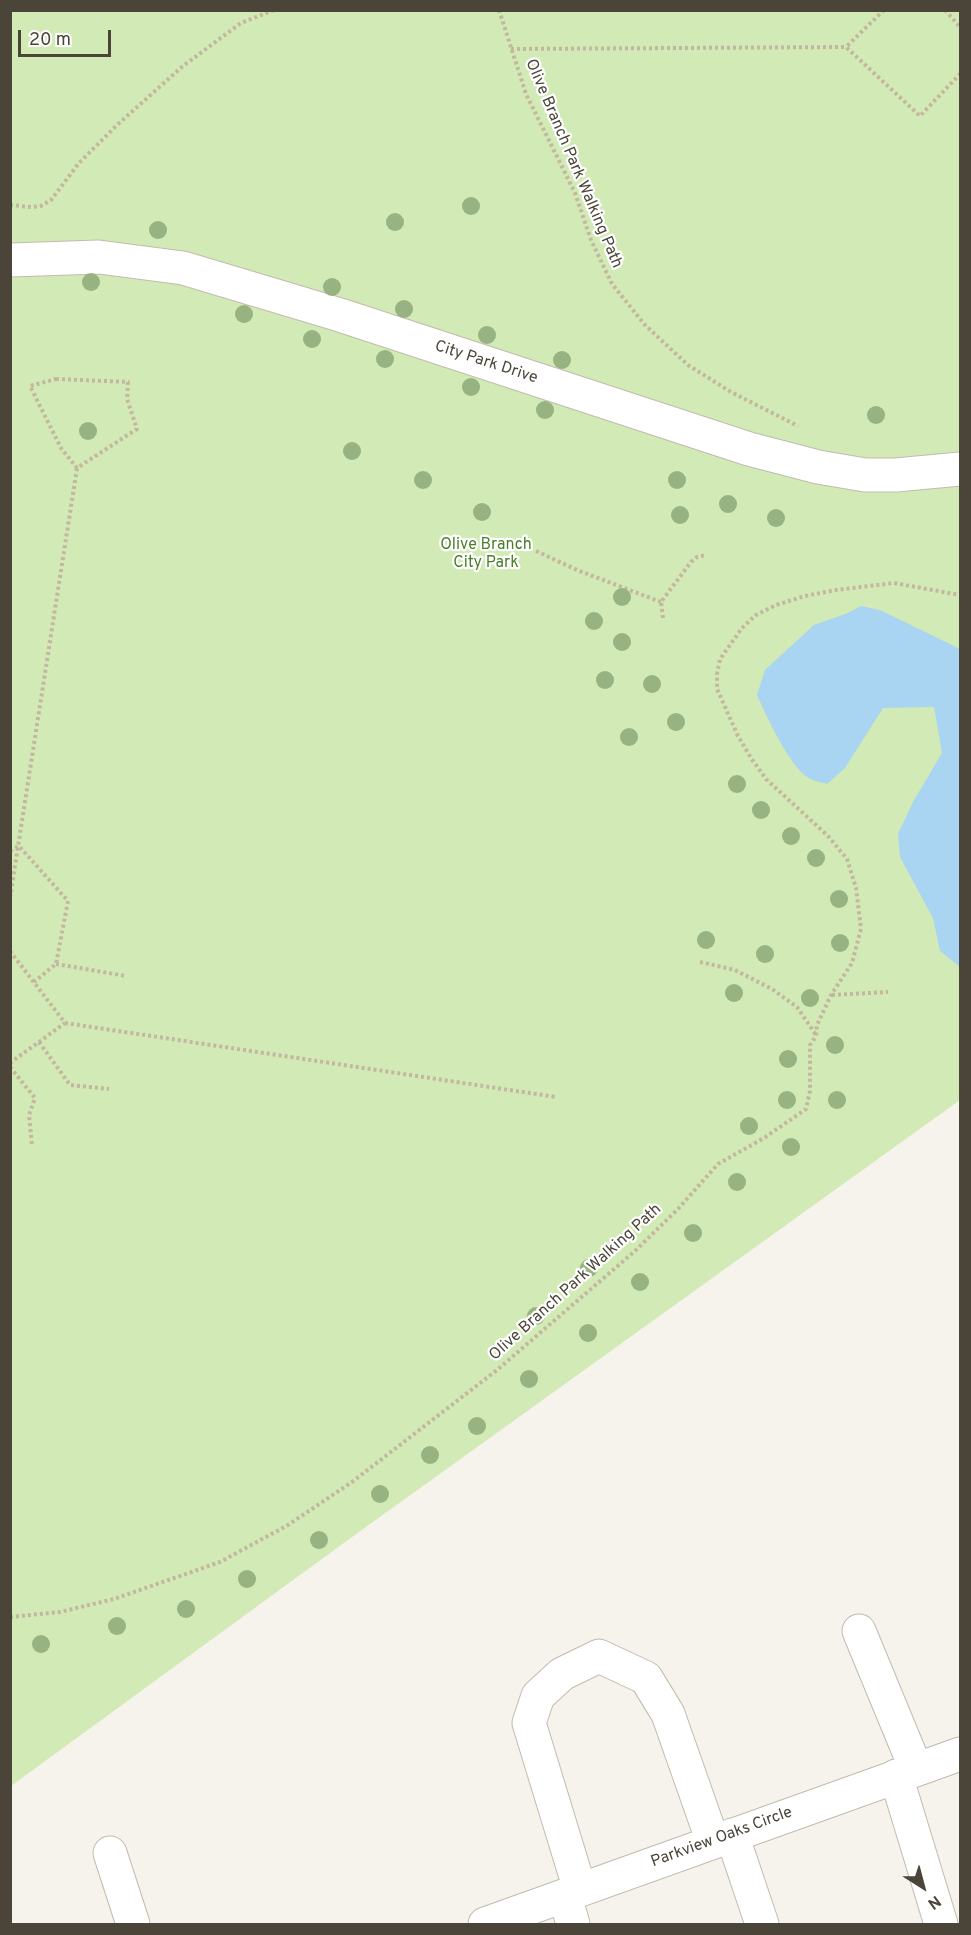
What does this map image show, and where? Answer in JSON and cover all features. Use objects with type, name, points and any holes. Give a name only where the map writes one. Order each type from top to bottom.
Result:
[{"type":"street","name":"City Park Drive","points":[[10,260],[99,257],[183,268],[340,315],[749,449],[818,467],[865,475],[960,469]]},
{"type":"street","points":[[859,1631],[906,1773],[941,1924]]},
{"type":"street","points":[[572,1903],[529,1723],[538,1696],[561,1674],[599,1656],[646,1678],[668,1714],[762,1924]]},
{"type":"street","name":"Parkview Oaks Circle","points":[[485,1924],[572,1903],[722,1838],[960,1754]]},
{"type":"street","points":[[110,1853],[133,1924]]},
{"type":"path","points":[[10,205],[41,206],[51,200],[79,163],[116,126],[183,66],[241,23],[274,10]]},
{"type":"path","name":"Olive Branch Park Walking Path","points":[[499,10],[526,94],[575,193],[591,240],[612,284],[645,325],[688,365],[731,392],[801,427]]},
{"type":"path","points":[[846,47],[884,10]]},
{"type":"path","points":[[945,10],[960,27]]},
{"type":"path","points":[[511,49],[846,47],[920,116],[960,74]]},
{"type":"path","points":[[10,898],[77,468],[137,429],[127,399],[128,382],[56,379],[30,387],[60,448],[77,468]]},
{"type":"path","points":[[536,551],[577,570],[661,602]]},
{"type":"path","points":[[663,618],[661,602],[691,562],[697,557],[706,555]]},
{"type":"path","name":"Olive Branch Park Walking Path","points":[[10,1617],[60,1612],[114,1599],[220,1562],[288,1525],[352,1482],[496,1370],[635,1251],[678,1209],[718,1164],[764,1138],[806,1109],[810,1091],[810,1045],[816,1036],[817,1025],[831,995],[852,963],[861,929],[856,888],[847,859],[828,836],[766,779],[751,758],[738,736],[717,689],[720,659],[742,628],[756,615],[776,605],[805,596],[894,583],[960,595]]},
{"type":"path","points":[[10,851],[18,846]]},
{"type":"path","points":[[18,846],[68,901],[56,964],[34,982]]},
{"type":"path","points":[[10,951],[65,1023],[556,1097]]},
{"type":"path","points":[[700,962],[735,969],[772,989],[797,1007],[816,1036]]},
{"type":"path","points":[[56,964],[126,976]]},
{"type":"path","points":[[831,995],[888,992]]},
{"type":"path","points":[[33,1146],[29,1115],[35,1098],[10,1065],[65,1023]]},
{"type":"path","points":[[39,1042],[70,1085],[109,1089]]},
{"type":"green space","name":"Olive Branch City Park","points":[[11,11],[960,11],[960,1100],[352,1537],[11,1786]]},
{"type":"water","points":[[861,606],[880,610],[960,649],[960,967],[940,951],[933,918],[900,857],[898,834],[913,802],[942,753],[934,707],[883,708],[845,768],[827,784],[809,778],[794,764],[779,740],[757,695],[765,670],[814,625]]}]
